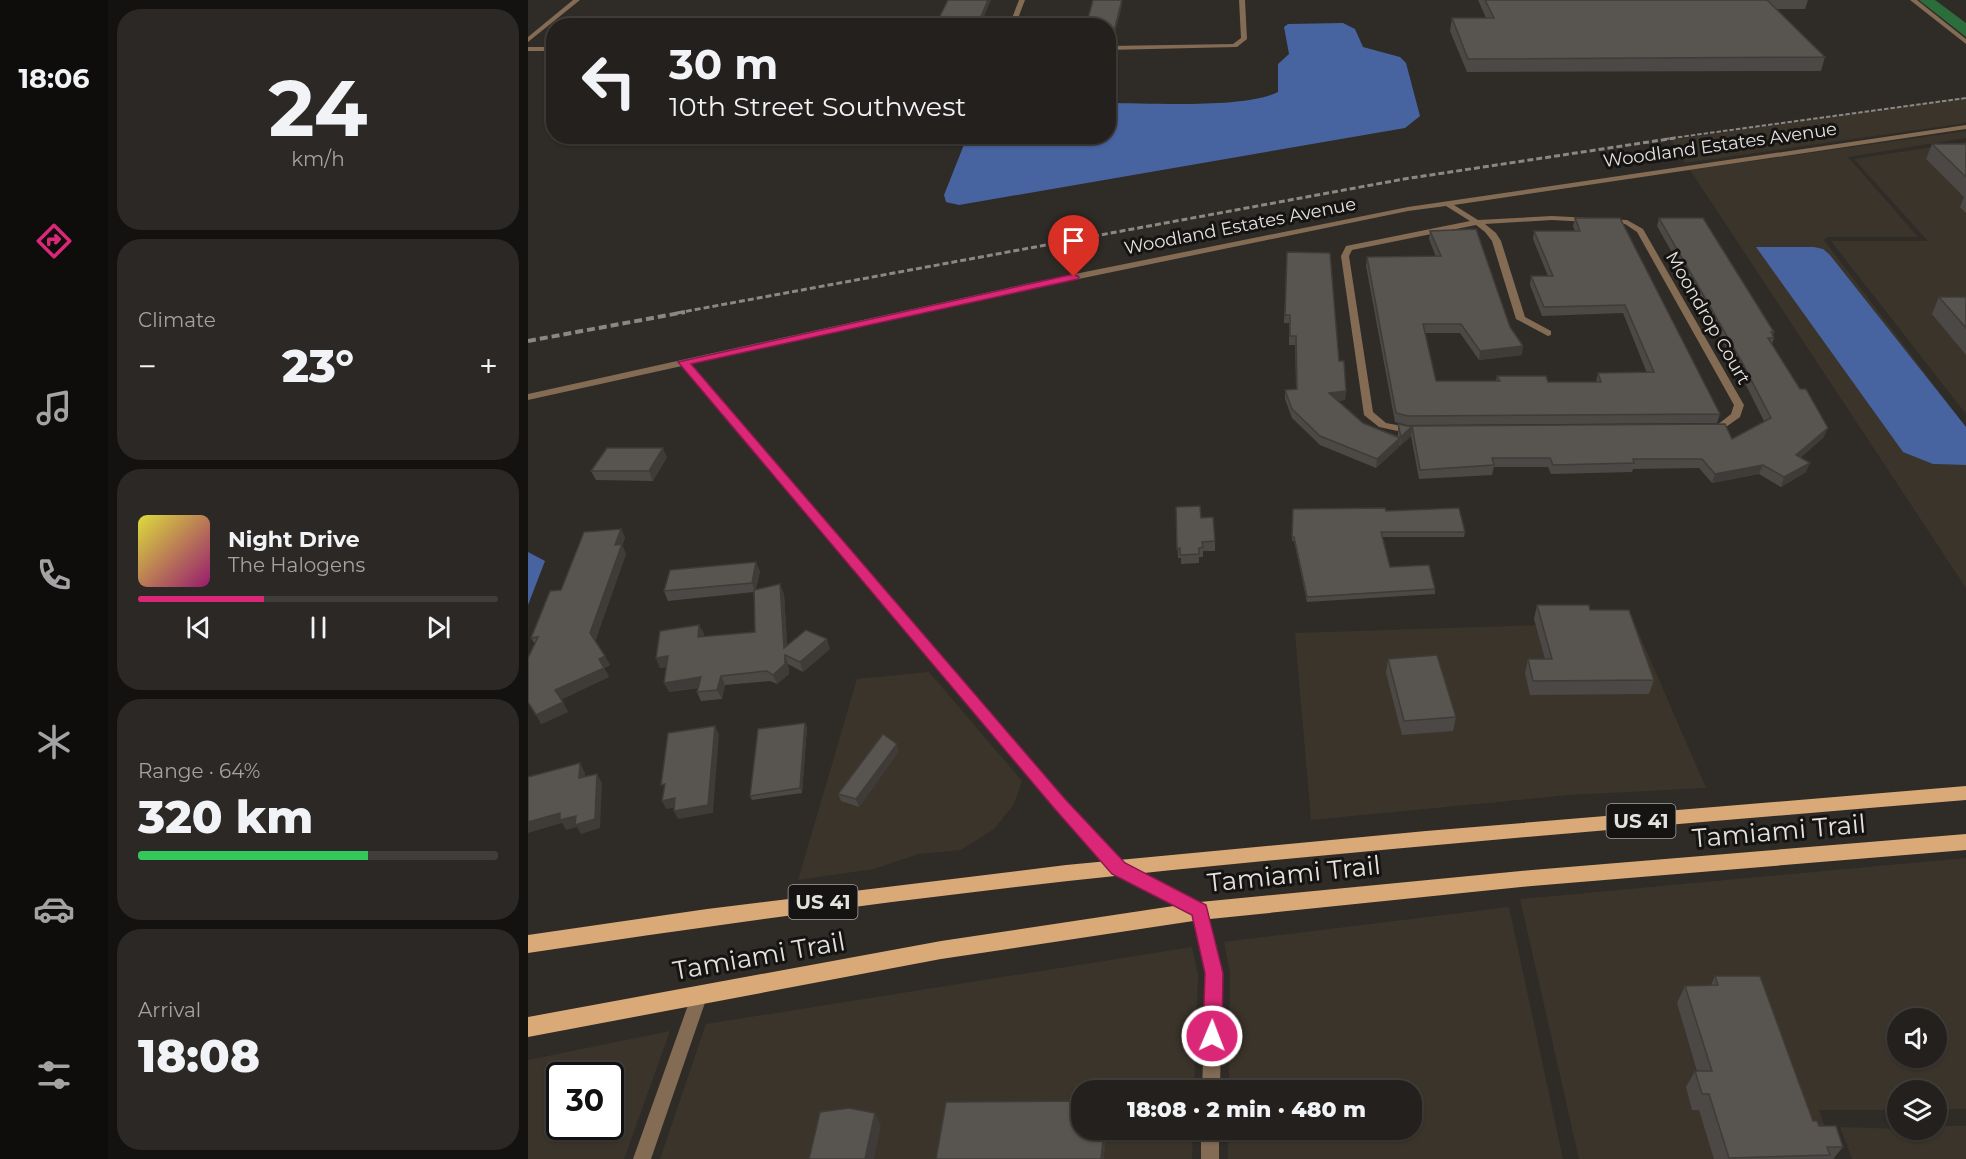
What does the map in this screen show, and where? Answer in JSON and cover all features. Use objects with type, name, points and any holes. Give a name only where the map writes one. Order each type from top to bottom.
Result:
[{"type":"main road","name":"Tamiami Trail","points":[[528,944],[797,905],[1119,869],[1966,793]]},
{"type":"main road","name":"Tamiami Trail","points":[[528,1027],[953,948],[1200,910],[1532,878],[1966,842]]},
{"type":"street","points":[[555,18],[577,0]]},
{"type":"street","points":[[1014,18],[1022,0]]},
{"type":"street","points":[[1116,48],[1235,46],[1244,39],[1242,0]]},
{"type":"street","points":[[1913,0],[1966,42]]},
{"type":"street","points":[[528,40],[546,25]]},
{"type":"street","points":[[528,49],[546,49]]},
{"type":"street","name":"Woodland Estates Avenue","points":[[528,397],[1030,286],[1447,203],[1966,127]]},
{"type":"street","points":[[1464,201],[1478,214],[1478,222]]},
{"type":"street","points":[[1447,203],[1461,215],[1478,222],[1495,237],[1521,319],[1548,333]]},
{"type":"street","name":"Moondrop Court","points":[[1603,219],[1627,222],[1640,231],[1739,405],[1736,415],[1719,429],[1407,430],[1383,425],[1368,413],[1346,256],[1349,248],[1478,222],[1603,219]]},
{"type":"street","points":[[684,362],[1060,804],[1119,869],[1200,910],[1214,973],[1211,1080]]},
{"type":"street","points":[[642,1159],[700,994]]},
{"type":"street","points":[[1210,1140],[1210,1159]]},
{"type":"shaded area","points":[[1966,97],[1966,123],[1685,163],[1671,140]]},
{"type":"shaded area","points":[[1966,131],[1966,138],[1848,157],[1918,237],[1828,237],[1824,240],[1966,427],[1830,255],[1814,247],[1756,247],[1933,464],[1966,465],[1966,588],[1690,170]]},
{"type":"shaded area","points":[[1966,142],[1966,414],[1831,241],[1928,241],[1854,159]]},
{"type":"shaded area","points":[[1634,622],[1706,788],[1569,795],[1311,820],[1295,633]]},
{"type":"shaded area","points":[[929,672],[1022,781],[1014,804],[994,829],[961,850],[919,854],[874,869],[798,880],[857,679]]},
{"type":"shaded area","points":[[1966,858],[1966,1109],[1947,1109],[1947,1080],[1887,1080],[1887,1110],[1819,1110],[1836,1159],[1579,1159],[1520,899]]},
{"type":"shaded area","points":[[1509,907],[1563,1159],[1228,1159],[1228,1140],[1422,1140],[1422,1080],[1229,1080],[1230,973],[1224,942]]},
{"type":"shaded area","points":[[1192,947],[1198,975],[1194,1080],[1071,1080],[1071,1140],[1193,1140],[1192,1159],[660,1159],[706,1024]]},
{"type":"shaded area","points":[[670,1031],[624,1159],[528,1159],[528,1060]]},
{"type":"shaded area","points":[[1947,1126],[1966,1126],[1966,1159],[1852,1159],[1840,1127],[1887,1128],[1887,1140],[1947,1140]]},
{"type":"green space","points":[[1919,0],[1935,0],[1966,23],[1966,37]]},
{"type":"water","points":[[1343,23],[1355,29],[1363,47],[1400,57],[1406,63],[1420,116],[1405,128],[959,205],[946,202],[944,195],[964,144],[1116,144],[1116,103],[1220,103],[1243,101],[1278,92],[1278,64],[1289,54],[1284,27],[1288,24]]},
{"type":"water","points":[[1756,247],[1814,247],[1823,249],[1830,255],[1966,427],[1966,465],[1933,464],[1903,452]]},
{"type":"water","points":[[528,552],[545,561],[528,605]]},
{"type":"building","points":[[948,0],[988,0],[980,18],[939,18]]},
{"type":"building","points":[[1093,0],[1122,0],[1116,23],[1116,18],[1088,18]]},
{"type":"building","points":[[1485,0],[1767,0],[1825,57],[1468,59],[1452,18],[1494,18]]},
{"type":"building","points":[[1932,144],[1966,144],[1966,177]]},
{"type":"building","points":[[1575,218],[1620,218],[1720,414],[1408,416],[1396,413],[1367,257],[1441,256],[1430,231],[1476,229],[1510,327],[1523,346],[1480,351],[1461,324],[1423,324],[1436,381],[1500,381],[1497,376],[1546,376],[1548,382],[1601,382],[1598,373],[1654,372],[1625,305],[1544,307],[1531,276],[1553,276],[1534,231],[1580,231]]},
{"type":"building","points":[[1659,218],[1703,218],[1774,332],[1771,332],[1774,338],[1768,338],[1800,389],[1806,389],[1828,428],[1796,455],[1810,463],[1784,477],[1763,465],[1715,474],[1702,459],[1633,459],[1634,463],[1553,465],[1550,458],[1492,458],[1494,465],[1420,470],[1412,426],[1401,437],[1398,424],[1408,426],[1725,424],[1732,439],[1771,418],[1742,362]]},
{"type":"building","points":[[1287,252],[1330,253],[1339,361],[1344,361],[1346,391],[1329,393],[1363,423],[1400,438],[1377,459],[1320,436],[1292,409],[1285,390],[1297,389],[1296,336],[1290,336],[1290,315],[1285,315]]},
{"type":"building","points":[[1939,297],[1966,297],[1966,328]]},
{"type":"building","points":[[607,448],[663,448],[649,471],[591,471]]},
{"type":"building","points":[[1200,506],[1201,518],[1213,517],[1215,541],[1202,542],[1203,547],[1199,548],[1199,554],[1180,555],[1180,548],[1177,549],[1176,507]]},
{"type":"building","points":[[1385,508],[1386,511],[1459,508],[1465,532],[1381,532],[1390,567],[1429,565],[1435,589],[1307,597],[1294,537],[1292,537],[1293,509]]},
{"type":"building","points":[[621,529],[615,545],[622,544],[590,633],[605,656],[599,659],[604,668],[555,690],[563,702],[536,715],[528,702],[528,658],[538,637],[531,638],[550,591],[561,590],[584,532]]},
{"type":"building","points":[[756,562],[752,583],[664,591],[670,570]]},
{"type":"building","points":[[780,584],[784,648],[806,630],[827,639],[800,662],[785,655],[785,664],[773,675],[767,671],[721,676],[717,690],[697,692],[701,677],[664,683],[668,656],[656,658],[660,631],[699,625],[698,637],[755,632],[754,590]]},
{"type":"building","points":[[1537,605],[1589,605],[1590,610],[1629,610],[1654,680],[1533,681],[1528,659],[1552,659]]},
{"type":"building","points":[[1437,655],[1456,717],[1404,721],[1388,659]]},
{"type":"building","points":[[805,723],[800,788],[750,796],[758,729]]},
{"type":"building","points":[[715,726],[708,805],[674,811],[675,798],[662,801],[665,784],[661,785],[668,733]]},
{"type":"building","points":[[883,734],[897,744],[856,799],[838,794]]},
{"type":"building","points":[[580,763],[579,778],[597,774],[595,819],[575,825],[576,816],[560,820],[560,813],[528,822],[528,777]]},
{"type":"building","points":[[1715,976],[1760,976],[1813,1121],[1817,1121],[1819,1126],[1836,1126],[1843,1147],[1827,1147],[1830,1155],[1729,1158],[1709,1094],[1702,1094],[1695,1071],[1712,1071],[1685,986],[1718,985]]},
{"type":"building","points":[[1071,1101],[1071,1140],[1103,1140],[1101,1159],[936,1159],[946,1102]]},
{"type":"building","points":[[849,1108],[875,1113],[865,1159],[809,1159],[820,1112]]},
{"type":"railway","points":[[1665,139],[1966,98]]},
{"type":"railway","points":[[677,313],[1404,179],[1675,138]]},
{"type":"railway","points":[[528,341],[685,312]]},
{"type":"route","points":[[1074,277],[684,362],[1060,804],[1119,869],[1200,910],[1214,973],[1212,1036]]}]
